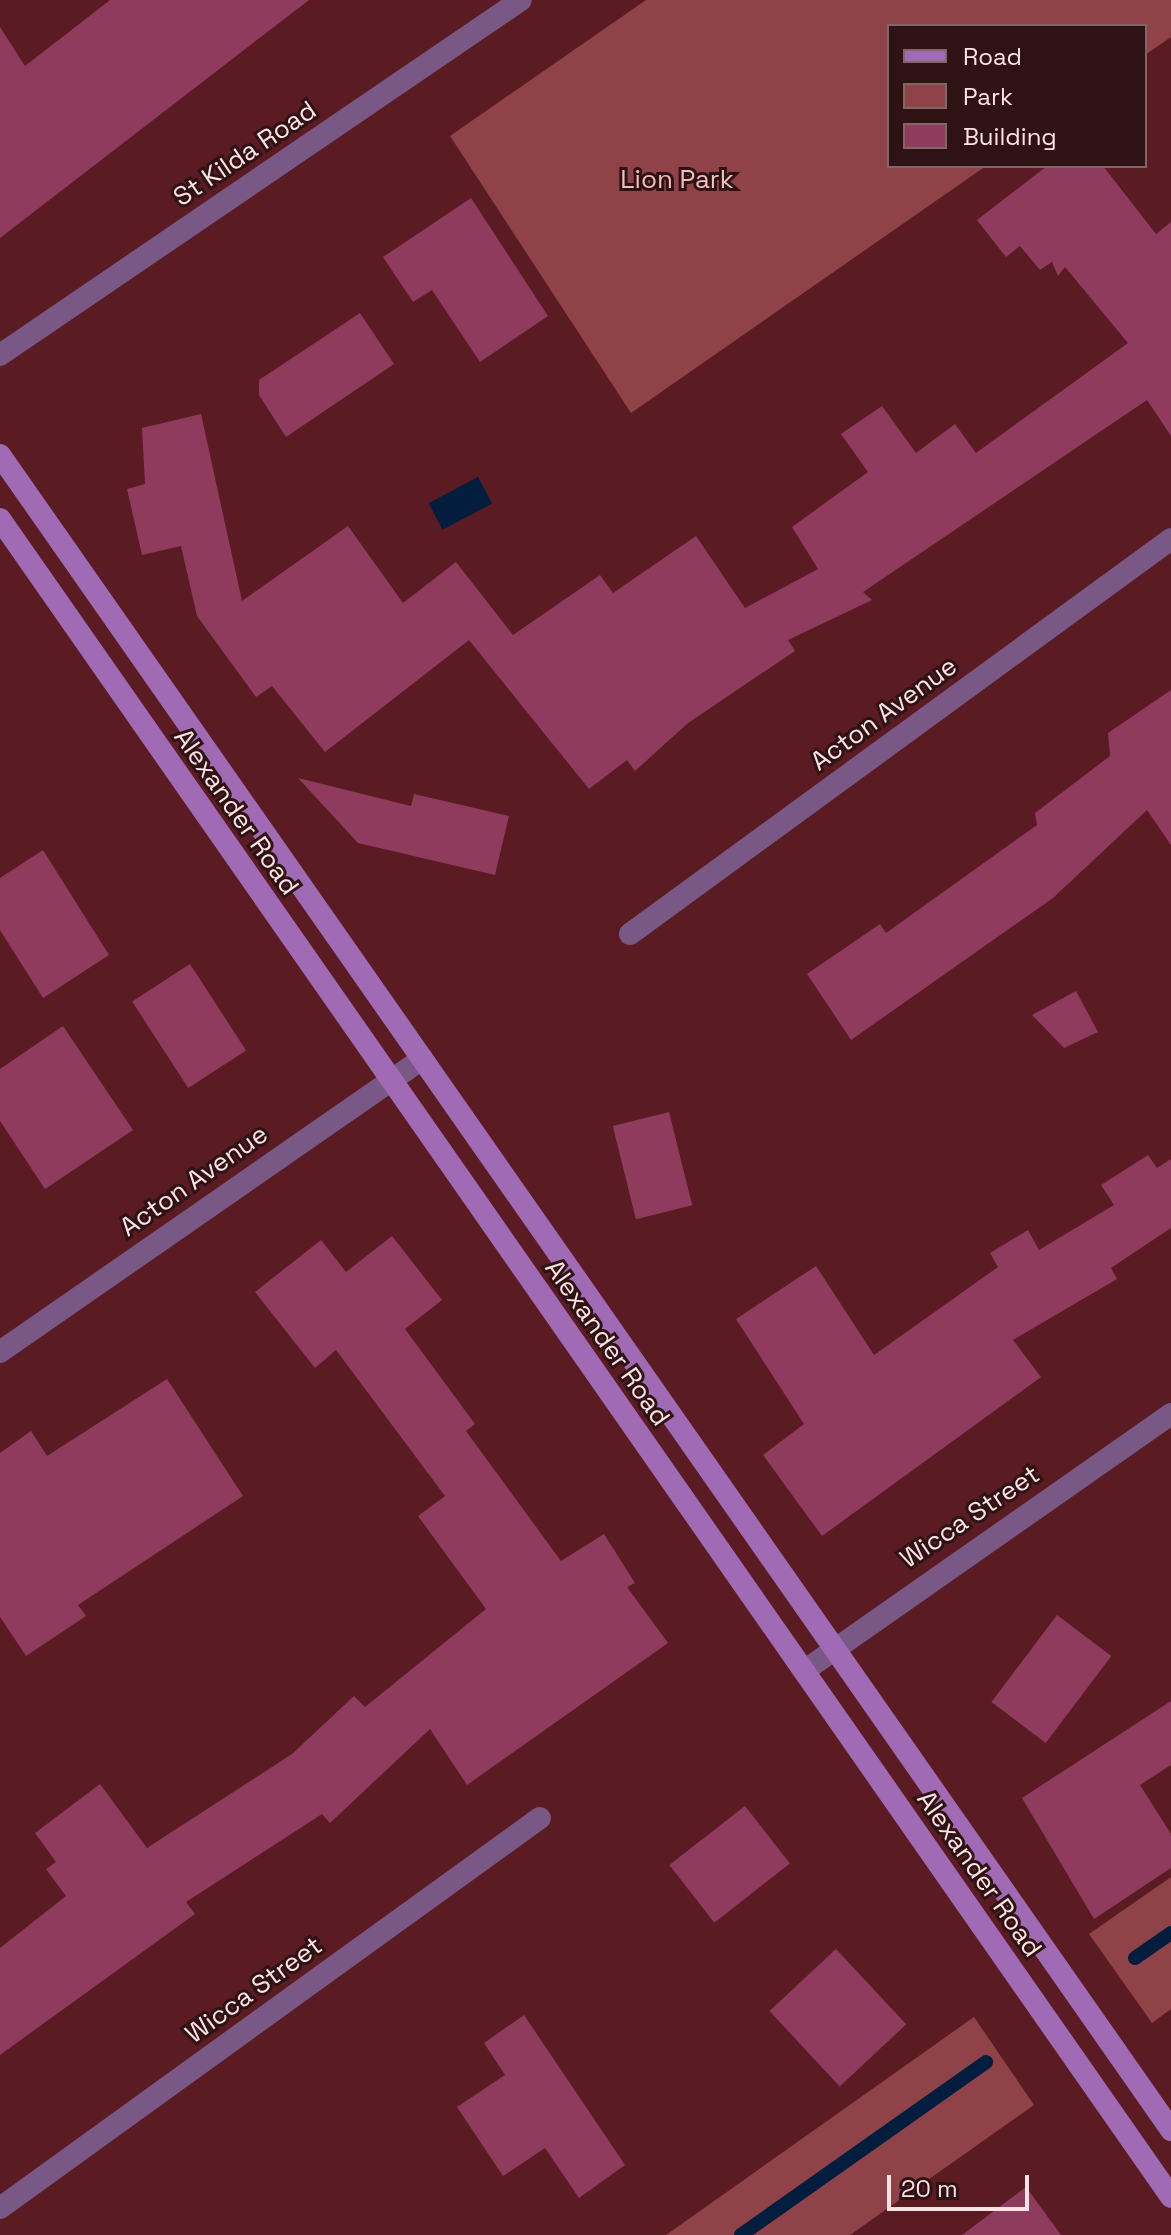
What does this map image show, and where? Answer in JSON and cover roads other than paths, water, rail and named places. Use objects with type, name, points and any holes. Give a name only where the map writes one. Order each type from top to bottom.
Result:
[{"type":"main road","name":"Alexander Road","points":[[0,455],[1171,2130]]},
{"type":"main road","name":"Alexander Road","points":[[0,519],[1171,2197]]},
{"type":"street","name":"St Kilda Road","points":[[0,355],[521,0]]},
{"type":"street","name":"Acton Avenue","points":[[630,934],[1171,539]]},
{"type":"street","name":"Acton Avenue","points":[[0,1352],[422,1059]]},
{"type":"street","name":"Wicca Street","points":[[804,1671],[834,1646],[1171,1414]]},
{"type":"street","name":"Wicca Street","points":[[0,2208],[540,1818]]},
{"type":"water","points":[[478,477],[492,503],[443,530],[429,503]]},
{"type":"waterway","points":[[1135,1958],[1171,1933]]},
{"type":"waterway","points":[[741,2235],[986,2062]]},
{"type":"park label","name":"Lion Park","points":[[677,180]]}]
